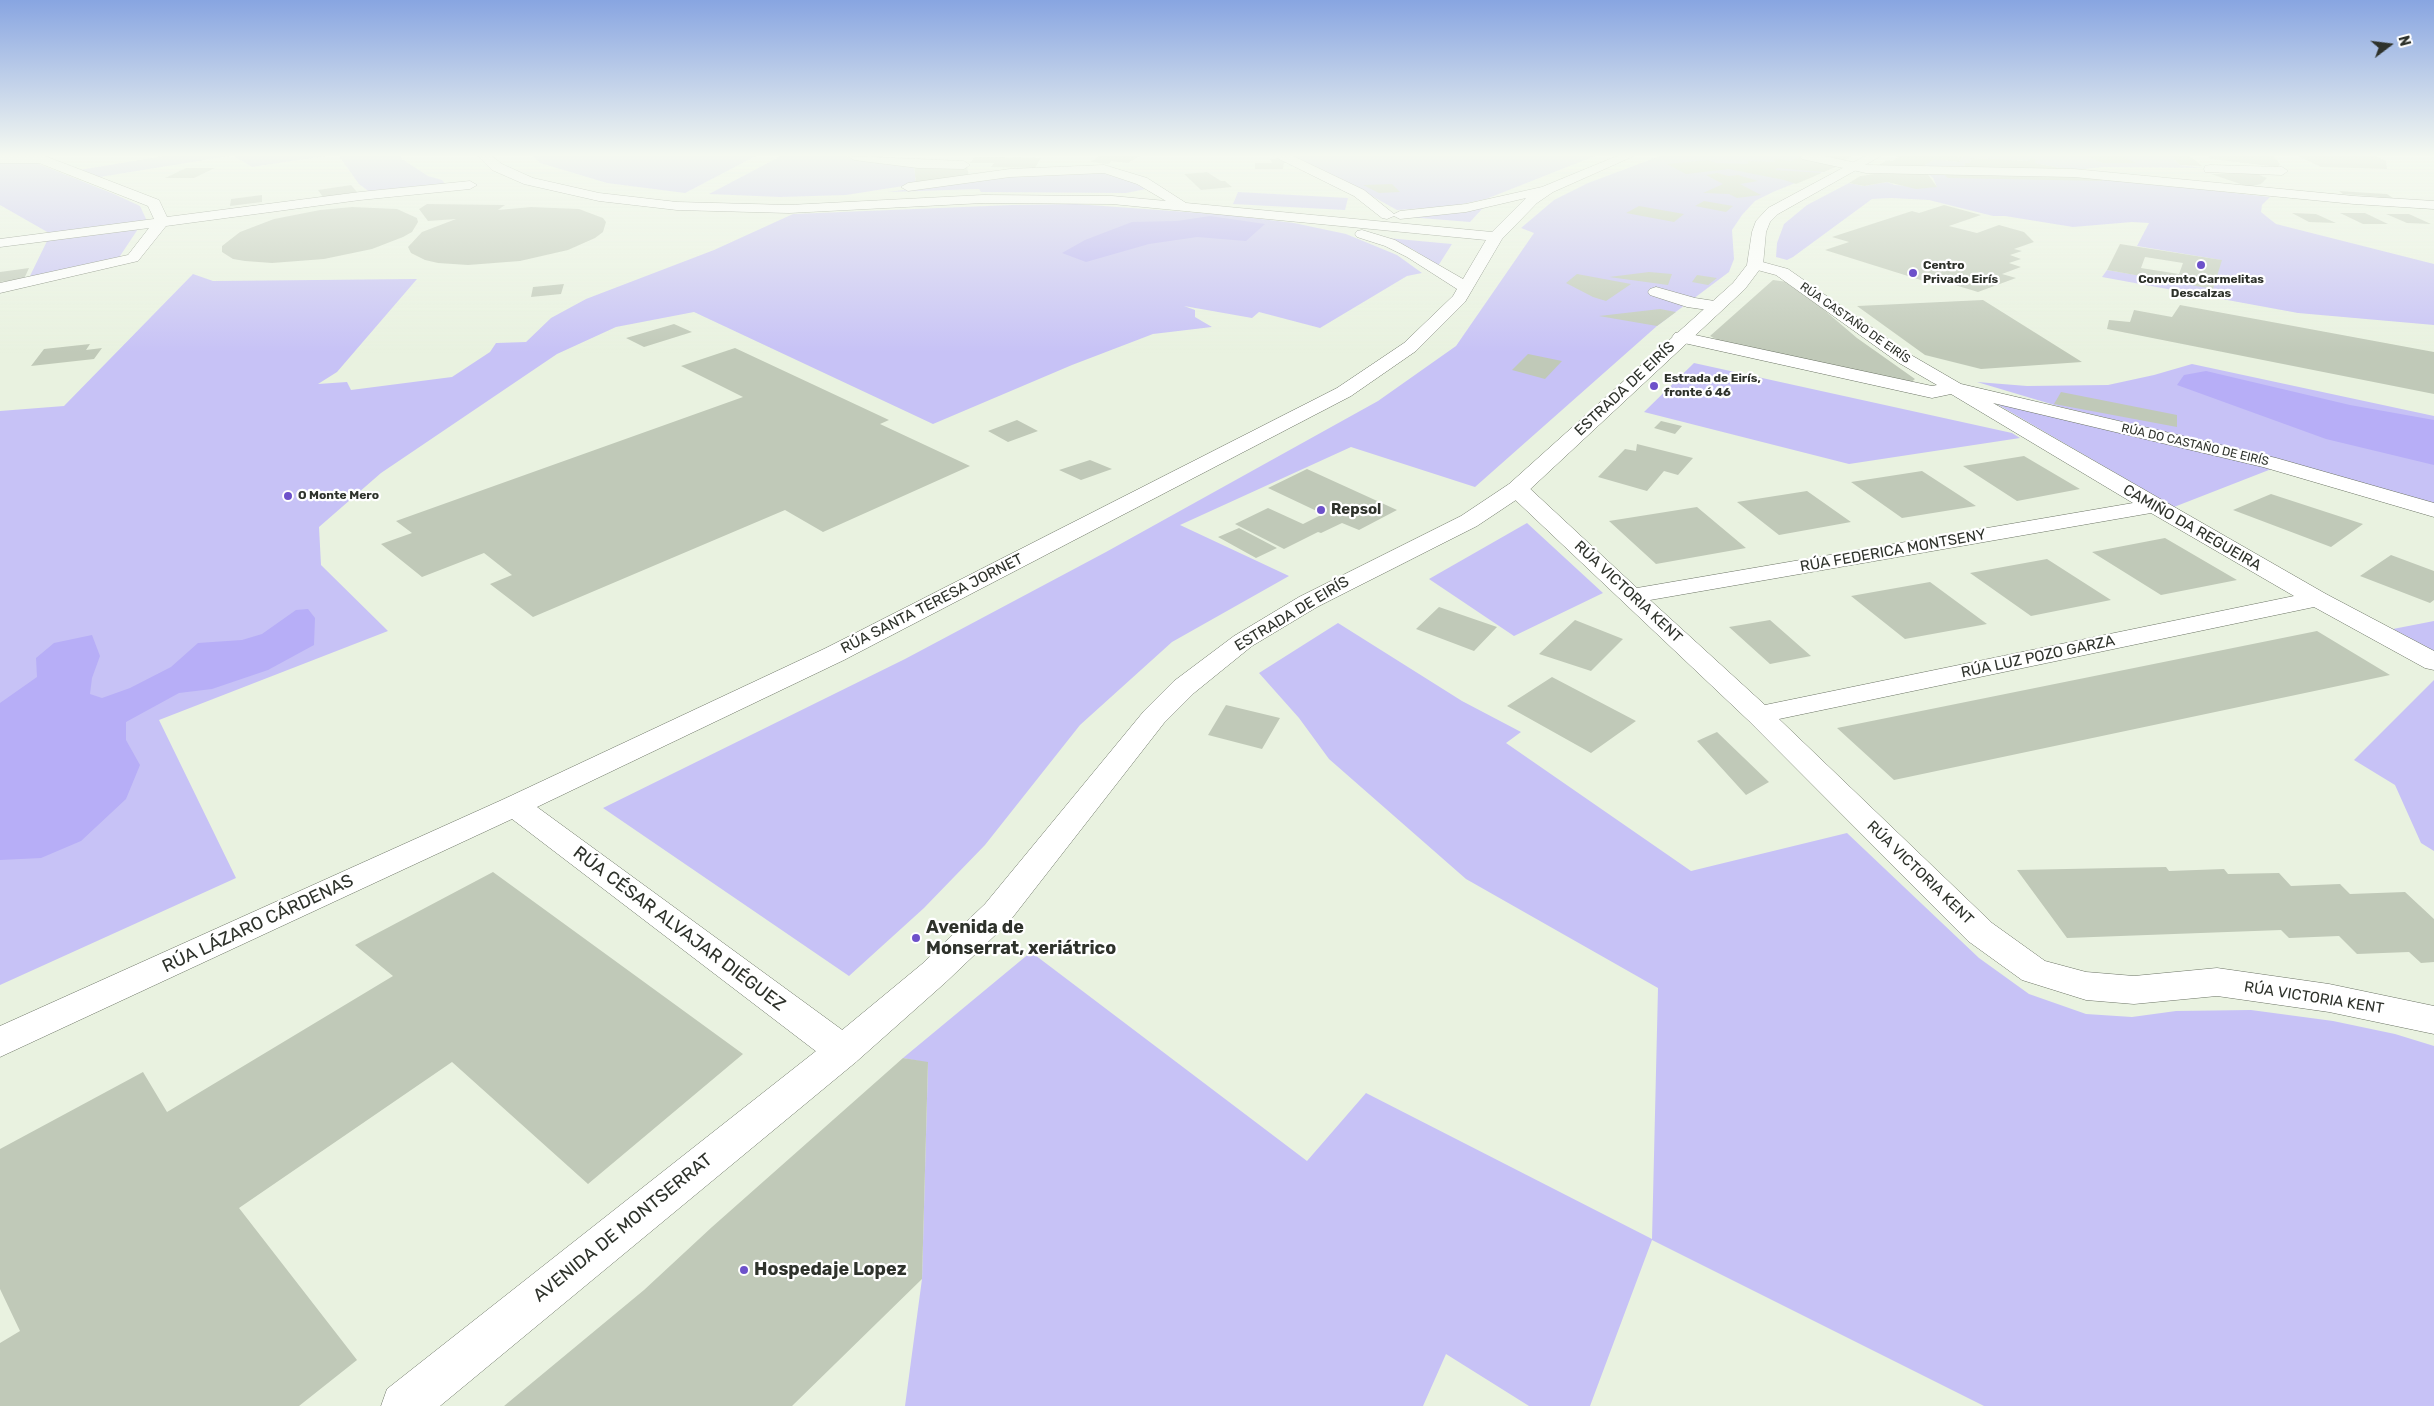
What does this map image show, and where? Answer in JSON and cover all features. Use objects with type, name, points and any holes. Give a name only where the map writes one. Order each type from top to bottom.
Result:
[{"type":"street","points":[[0,243],[157,222]]},
{"type":"street","points":[[0,288],[133,258],[162,222]]},
{"type":"street","points":[[1309,222],[1341,228],[1390,243],[1412,254],[1466,288]]},
{"type":"street","points":[[1338,222],[1496,237]]},
{"type":"street","name":"RÚA SANTA TERESA JORNET","points":[[515,806],[887,628],[1344,392],[1410,347],[1459,299],[1496,237],[1510,222]]},
{"type":"street","points":[[1755,265],[1758,232],[1763,222]]},
{"type":"street","name":"ESTRADA DE EIRÍS","points":[[843,1051],[934,973],[997,913],[1154,717],[1184,687],[1244,641],[1308,602],[1358,575],[1469,521],[1517,489],[1681,337],[1739,286],[1755,265]]},
{"type":"street","name":"RÚA CASTAÑO DE EIRÍS","points":[[1755,265],[1782,272],[1906,359],[1954,388]]},
{"type":"street","points":[[1656,292],[1693,303],[1715,306]]},
{"type":"street","name":"ESTRADA DE EIRÍS","points":[[1681,337],[1932,392],[1954,388]]},
{"type":"street","name":"CAMIÑO DA REGUEIRA","points":[[1954,388],[2154,506],[2317,599],[2434,662]]},
{"type":"street","name":"RÚA DO CASTAÑO DE EIRÍS","points":[[1954,388],[2269,462],[2434,510]]},
{"type":"street","name":"RÚA VICTORIA KENT","points":[[1517,489],[1759,715],[1980,932],[2034,971],[2086,986],[2134,990],[2217,982],[2329,998],[2434,1020]]},
{"type":"street","name":"RÚA FEDERICA MONTSENY","points":[[1632,596],[2154,506]]},
{"type":"street","name":"RÚA LUZ POZO GARZA","points":[[1759,715],[2317,599]]},
{"type":"street","name":"RÚA LÁZARO CÁRDENAS","points":[[0,1042],[515,806]]},
{"type":"street","name":"RÚA CÉSAR ALVAJAR DIÉGUEZ","points":[[515,806],[843,1051]]},
{"type":"street","name":"AVENIDA DE MONTSERRAT","points":[[404,1406],[843,1051]]},
{"type":"shaded area","points":[[29,222],[142,222],[49,233]]},
{"type":"shaded area","points":[[776,222],[1283,222],[1346,234],[1397,255],[1422,273],[1407,276],[1320,328],[1259,312],[1252,318],[1184,306],[1195,310],[1195,317],[1212,327],[1153,334],[1072,365],[933,424],[694,312],[616,327],[557,354],[381,473],[319,527],[321,565],[388,631],[159,720],[236,878],[0,985],[0,411],[64,406],[193,274],[213,281],[417,279],[337,372],[318,384],[347,382],[351,390],[452,377],[490,352],[496,343],[526,342],[551,318],[586,299],[714,250]]},
{"type":"shaded area","points":[[1132,222],[1249,222],[1265,224],[1246,241],[1197,237],[1149,244],[1086,262],[1062,253],[1085,240]]},
{"type":"shaded area","points":[[1529,222],[1738,222],[1732,230],[1734,259],[1729,272],[1657,326],[1475,487],[1351,447],[1180,525],[1289,576],[1172,642],[1080,725],[985,845],[924,908],[849,976],[603,808],[905,659],[1106,552],[1378,401],[1456,346],[1534,233],[1521,228]]},
{"type":"shaded area","points":[[1787,222],[1841,222],[1787,260],[1776,257],[1777,243],[1784,224]]},
{"type":"shaded area","points":[[2040,222],[2273,222],[2276,224],[2434,264],[2434,325],[2298,313],[2102,277],[2107,270],[2213,288],[2221,260],[2137,246],[2149,223],[2132,222],[2073,227]]},
{"type":"shaded area","points":[[140,226],[118,259],[28,280],[49,237]]},
{"type":"shaded area","points":[[1387,238],[1452,244],[1438,266],[1414,250]]},
{"type":"shaded area","points":[[1694,363],[2012,433],[2020,438],[1849,464],[1644,412]]},
{"type":"shaded area","points":[[2192,364],[2434,416],[2434,504],[2244,451],[2061,407],[1977,382],[2027,386],[2108,385]]},
{"type":"shaded area","points":[[2206,371],[2350,405],[2434,420],[2434,465],[2326,439],[2177,385],[2184,375]]},
{"type":"shaded area","points":[[1995,403],[2274,468],[2174,507]]},
{"type":"shaded area","points":[[1527,523],[1603,593],[1514,636],[1429,579]]},
{"type":"shaded area","points":[[308,609],[315,618],[314,645],[268,670],[212,689],[179,693],[126,722],[126,740],[140,765],[126,799],[81,841],[41,858],[0,860],[0,703],[37,677],[36,658],[54,643],[92,635],[100,656],[92,678],[90,694],[102,698],[130,688],[171,667],[198,643],[242,640],[262,634],[296,610]]},
{"type":"shaded area","points":[[2434,621],[2434,651],[2393,629]]},
{"type":"shaded area","points":[[1338,623],[1462,701],[1521,732],[1506,743],[1691,871],[1847,833],[1979,958],[2029,994],[2086,1014],[2132,1017],[2176,1011],[2251,1010],[2333,1021],[2395,1034],[2434,1046],[2434,1406],[1984,1406],[1652,1240],[1590,1406],[1529,1406],[1446,1354],[1423,1406],[905,1406],[922,1279],[928,1063],[903,1058],[1031,952],[1307,1161],[1366,1093],[1652,1239],[1658,988],[1466,879],[1329,759],[1299,718],[1259,673]]},
{"type":"shaded area","points":[[2434,680],[2434,851],[2421,843],[2395,785],[2354,760]]},
{"type":"building","points":[[267,222],[418,222],[412,232],[372,249],[324,259],[272,263],[233,259],[222,252],[222,246],[240,232]]},
{"type":"building","points":[[449,222],[606,222],[603,232],[595,238],[568,250],[520,261],[468,265],[438,263],[425,260],[411,253],[408,247],[422,232]]},
{"type":"building","points":[[1879,222],[1962,222],[1949,226],[1977,233],[1999,225],[2024,232],[2034,242],[2014,249],[2022,251],[2010,255],[2021,259],[2009,263],[2021,267],[2002,274],[2016,278],[1978,292],[1935,279],[1927,282],[1825,250],[1849,242],[1832,237]]},
{"type":"building","points":[[2309,222],[2333,222],[2336,223]]},
{"type":"building","points":[[2358,222],[2383,222],[2388,224],[2363,224]]},
{"type":"building","points":[[2404,222],[2426,222],[2431,224]]},
{"type":"building","name":"Convento Carmelitas Descalzas","points":[[2120,244],[2222,260],[2213,289],[2107,270]],"holes":[[[2145,257],[2183,263],[2179,274],[2141,268]]]},
{"type":"building","points":[[29,268],[24,279],[0,282],[0,272]]},
{"type":"building","points":[[1649,272],[1672,274],[1668,285],[1609,277]]},
{"type":"building","points":[[1577,274],[1631,284],[1606,301],[1593,297],[1566,283]]},
{"type":"building","points":[[1697,275],[1717,278],[1708,285],[1692,282]]},
{"type":"building","points":[[1773,280],[1788,282],[1796,286],[1857,338],[1915,379],[1910,383],[1720,341],[1710,336]]},
{"type":"building","points":[[564,284],[561,294],[531,297],[533,287]]},
{"type":"building","points":[[1983,300],[2082,362],[1981,369],[1925,355],[1857,306]]},
{"type":"building","points":[[2180,305],[2434,352],[2434,394],[2107,329],[2109,320],[2130,322],[2134,310],[2172,317]]},
{"type":"building","points":[[1660,309],[1676,312],[1657,326],[1599,316]]},
{"type":"building","points":[[674,324],[692,332],[644,347],[626,338]]},
{"type":"building","points":[[90,344],[86,350],[102,348],[94,359],[31,366],[44,349]]},
{"type":"building","points":[[735,348],[889,420],[880,424],[970,466],[823,532],[785,510],[533,617],[490,584],[512,575],[484,553],[422,577],[381,544],[412,533],[396,521],[743,397],[681,366]]},
{"type":"building","points":[[1528,354],[1562,361],[1545,379],[1512,370]]},
{"type":"building","points":[[2061,392],[2177,415],[2177,427],[2054,404]]},
{"type":"building","points":[[1017,420],[1038,431],[1008,442],[988,431]]},
{"type":"building","points":[[1661,421],[1682,426],[1675,434],[1654,428]]},
{"type":"building","points":[[1637,444],[1693,458],[1678,475],[1664,471],[1647,491],[1598,477],[1625,449],[1636,451]]},
{"type":"building","points":[[2024,456],[2080,489],[2017,501],[1963,466]]},
{"type":"building","points":[[1090,460],[1112,469],[1081,480],[1059,470]]},
{"type":"building","points":[[1307,469],[1397,510],[1359,530],[1342,523],[1321,533],[1318,532],[1284,549],[1235,524],[1268,508],[1303,524],[1323,514],[1268,488]]},
{"type":"building","points":[[1922,471],[1976,506],[1902,518],[1851,482]]},
{"type":"building","points":[[1807,491],[1851,522],[1779,535],[1737,502]]},
{"type":"building","points":[[2271,494],[2363,524],[2331,547],[2233,510]]},
{"type":"building","points":[[1697,507],[1746,548],[1656,564],[1609,521]]},
{"type":"building","points":[[1239,528],[1277,548],[1256,558],[1218,537]]},
{"type":"building","points":[[2165,538],[2237,580],[2161,595],[2092,552]]},
{"type":"building","points":[[2391,555],[2434,571],[2434,600],[2430,603],[2360,576]]},
{"type":"building","points":[[2047,559],[2111,600],[2031,616],[1970,573]]},
{"type":"building","points":[[1930,582],[1987,624],[1905,639],[1851,596]]},
{"type":"building","points":[[1439,607],[1497,627],[1474,651],[1416,629]]},
{"type":"building","points":[[1575,620],[1623,639],[1591,671],[1539,654]]},
{"type":"building","points":[[1770,620],[1811,656],[1770,664],[1729,627]]},
{"type":"building","points":[[2317,631],[2390,675],[1894,780],[1837,728]]},
{"type":"building","points":[[1552,677],[1636,721],[1591,753],[1507,706]]},
{"type":"building","points":[[1226,705],[1280,718],[1262,749],[1208,735]]},
{"type":"building","points":[[1717,732],[1769,782],[1746,795],[1697,741]]},
{"type":"building","points":[[2166,867],[2169,871],[2224,869],[2228,874],[2279,873],[2291,886],[2340,884],[2350,894],[2405,892],[2434,919],[2434,962],[2421,963],[2409,952],[2357,954],[2339,936],[2289,938],[2281,930],[2067,938],[2017,870]]},
{"type":"building","points":[[493,872],[743,1054],[588,1184],[452,1062],[239,1208],[357,1360],[299,1406],[0,1406],[0,1343],[20,1331],[0,1289],[0,1149],[143,1072],[167,1112],[393,976],[355,945]]},
{"type":"building","points":[[903,1058],[928,1062],[922,1279],[792,1406],[504,1406],[644,1290],[712,1227]]},
{"type":"place","name":"Convento Carmelitas Descalzas","points":[[2201,265]]},
{"type":"place","name":"Centro Privado Eirís","points":[[1913,273]]},
{"type":"place","name":"Estrada de Eirís, fronte ó 46","points":[[1654,386]]},
{"type":"place","name":"O Monte Mero","points":[[288,496]]},
{"type":"place","name":"Repsol","points":[[1321,510]]},
{"type":"place","name":"Avenida de Monserrat, xeriátrico","points":[[916,938]]},
{"type":"place","name":"Hospedaje Lopez","points":[[744,1270]]}]
